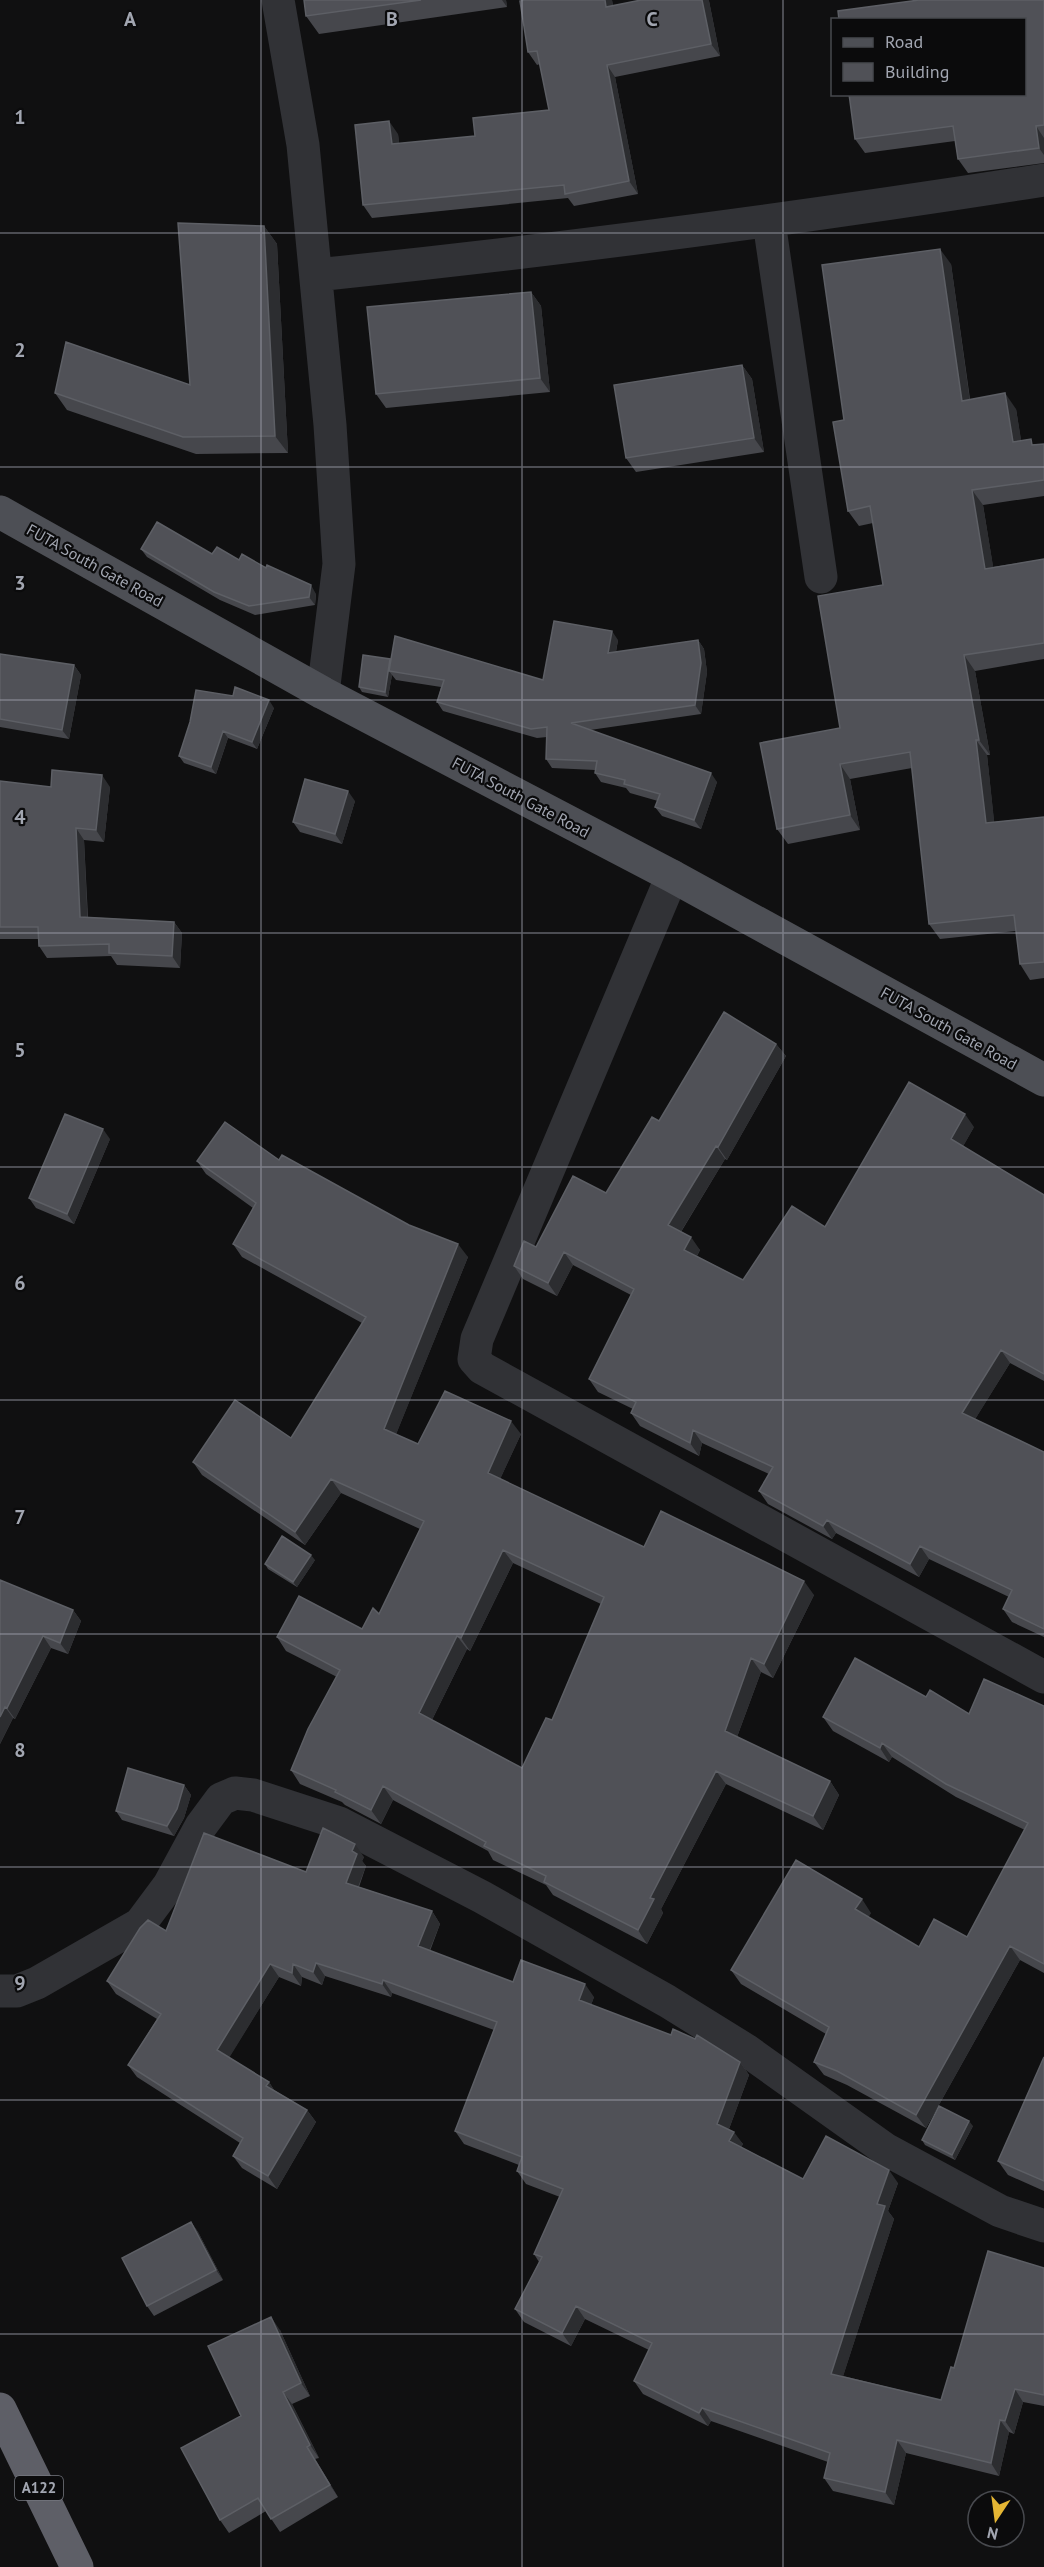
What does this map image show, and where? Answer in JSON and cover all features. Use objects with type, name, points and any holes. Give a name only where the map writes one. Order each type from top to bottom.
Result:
[{"type":"highway","name":"A122","points":[[0,2409],[78,2567]]},
{"type":"main road","name":"FUTA South Gate Road","points":[[0,512],[323,693],[672,876],[1044,1080]]},
{"type":"street","points":[[279,0],[303,146],[330,425],[339,564],[323,693]]},
{"type":"street","points":[[316,275],[525,254],[769,222],[1044,180]]},
{"type":"street","points":[[769,222],[821,577]]},
{"type":"street","points":[[672,876],[477,1339],[474,1359],[482,1368],[1044,1677]]},
{"type":"street","points":[[0,1991],[17,1991],[37,1983],[140,1924],[169,1884],[201,1827],[221,1799],[235,1793],[253,1795],[339,1823],[482,1897],[677,2007],[746,2050],[885,2149],[1000,2211],[1044,2226]]},
{"type":"building","points":[[304,0],[421,0],[306,16]]},
{"type":"building","points":[[605,0],[606,7],[641,0],[702,0],[711,44],[607,65],[629,181],[565,194],[564,185],[363,205],[355,125],[389,121],[392,144],[475,136],[473,118],[549,110],[537,51],[528,52],[520,1]]},
{"type":"building","points":[[919,0],[1044,0],[1044,125],[1036,126],[1039,148],[958,159],[953,126],[855,139],[849,96],[1026,96],[1026,18],[839,18],[838,11]]},
{"type":"building","points":[[178,223],[264,226],[275,436],[183,437],[55,393],[66,342],[190,385]]},
{"type":"building","points":[[940,249],[962,401],[1005,393],[1013,442],[1031,439],[1032,445],[1044,444],[1044,480],[972,490],[985,569],[1044,559],[1044,643],[964,655],[979,740],[976,740],[986,823],[1044,817],[1044,962],[1020,964],[1014,915],[929,924],[910,752],[840,764],[850,815],[777,829],[760,743],[840,728],[818,596],[883,585],[870,506],[848,511],[833,422],[844,420],[822,265]]},
{"type":"building","points":[[531,292],[540,378],[376,394],[367,307]]},
{"type":"building","points":[[742,365],[754,438],[626,458],[614,385]]},
{"type":"building","points":[[157,522],[212,554],[217,547],[239,560],[242,554],[266,568],[267,565],[311,585],[309,597],[249,606],[214,592],[141,549]]},
{"type":"building","points":[[554,621],[612,631],[608,653],[698,640],[701,663],[695,705],[571,723],[711,773],[694,820],[655,807],[660,794],[624,784],[625,780],[595,773],[597,761],[546,759],[547,727],[531,729],[437,702],[444,680],[389,671],[395,636],[543,680]]},
{"type":"building","points":[[0,654],[74,665],[62,730],[0,719]]},
{"type":"building","points":[[363,655],[390,659],[385,692],[359,687]]},
{"type":"building","points":[[235,687],[269,700],[252,742],[223,731],[211,767],[179,756],[190,722],[196,690],[233,696]]},
{"type":"building","points":[[52,770],[102,775],[96,830],[76,828],[80,917],[174,922],[172,956],[109,953],[109,944],[39,946],[38,927],[0,927],[0,781],[51,787]]},
{"type":"building","points":[[305,779],[348,791],[335,834],[293,822]]},
{"type":"building","points":[[724,1012],[776,1044],[718,1147],[716,1146],[668,1225],[691,1237],[684,1250],[743,1280],[792,1206],[825,1227],[909,1082],[965,1114],[951,1139],[1044,1195],[1044,1374],[1001,1350],[962,1413],[1044,1452],[1044,1629],[1003,1609],[1012,1590],[920,1546],[910,1564],[827,1520],[823,1526],[759,1491],[773,1467],[693,1430],[690,1443],[631,1413],[636,1402],[589,1379],[634,1289],[564,1252],[548,1283],[514,1266],[524,1241],[536,1247],[573,1176],[606,1193],[652,1117],[659,1121]]},
{"type":"building","points":[[65,1114],[103,1129],[67,1214],[29,1198]]},
{"type":"building","points":[[225,1122],[279,1160],[282,1155],[409,1225],[458,1244],[384,1429],[418,1444],[445,1391],[511,1421],[488,1473],[644,1547],[661,1511],[804,1581],[764,1664],[751,1658],[725,1731],[830,1781],[813,1816],[716,1771],[650,1898],[654,1899],[638,1930],[544,1882],[546,1876],[484,1846],[486,1842],[383,1786],[371,1810],[335,1792],[336,1790],[291,1770],[308,1729],[340,1670],[277,1637],[299,1596],[362,1629],[373,1608],[379,1614],[424,1521],[331,1479],[295,1532],[193,1462],[235,1400],[291,1438],[366,1317],[233,1244],[256,1203],[197,1161]],"holes":[[[503,1550],[604,1597],[552,1720],[546,1718],[522,1768],[419,1713],[457,1636],[461,1638]]]},
{"type":"building","points":[[282,1536],[311,1555],[293,1582],[265,1564]]},
{"type":"building","points":[[0,1580],[73,1610],[60,1643],[43,1636],[7,1708],[5,1707],[0,1717]]},
{"type":"building","points":[[855,1658],[926,1697],[930,1690],[969,1714],[984,1679],[1044,1706],[1044,1964],[1010,1946],[916,2115],[837,2071],[814,2062],[829,2027],[731,1970],[796,1860],[862,1899],[855,1909],[919,1947],[934,1919],[967,1937],[1028,1823],[946,1784],[882,1743],[880,1748],[823,1717]]},
{"type":"building","points":[[128,1768],[184,1785],[177,1809],[167,1826],[116,1811]]},
{"type":"building","points":[[323,1828],[355,1844],[352,1851],[357,1854],[346,1883],[432,1911],[418,1946],[513,1982],[521,1960],[585,1984],[579,2000],[671,2035],[673,2029],[695,2039],[697,2035],[740,2062],[717,2124],[734,2132],[729,2141],[803,2179],[826,2136],[889,2170],[877,2204],[885,2206],[831,2374],[941,2400],[951,2367],[954,2368],[988,2251],[1044,2268],[1044,2395],[1015,2389],[1005,2421],[1000,2420],[991,2463],[897,2440],[885,2492],[824,2478],[830,2453],[702,2408],[699,2413],[634,2381],[652,2343],[576,2306],[562,2333],[515,2309],[542,2257],[534,2254],[563,2189],[517,2171],[522,2157],[455,2131],[497,2022],[383,1980],[382,1984],[316,1963],[313,1972],[293,1964],[292,1973],[270,1964],[217,2050],[269,2082],[266,2086],[307,2110],[268,2176],[233,2156],[243,2138],[128,2065],[161,2014],[107,1981],[140,1928],[148,1920],[166,1931],[204,1833],[306,1872]]},
{"type":"building","points":[[1044,2057],[1044,2181],[998,2161]]},
{"type":"building","points":[[939,2106],[969,2121],[952,2155],[922,2140]]},
{"type":"building","points":[[191,2222],[216,2270],[147,2306],[122,2258]]},
{"type":"building","points":[[271,2317],[301,2383],[283,2392],[310,2445],[307,2447],[330,2485],[271,2519],[258,2498],[220,2520],[181,2448],[241,2416],[208,2346]]}]
